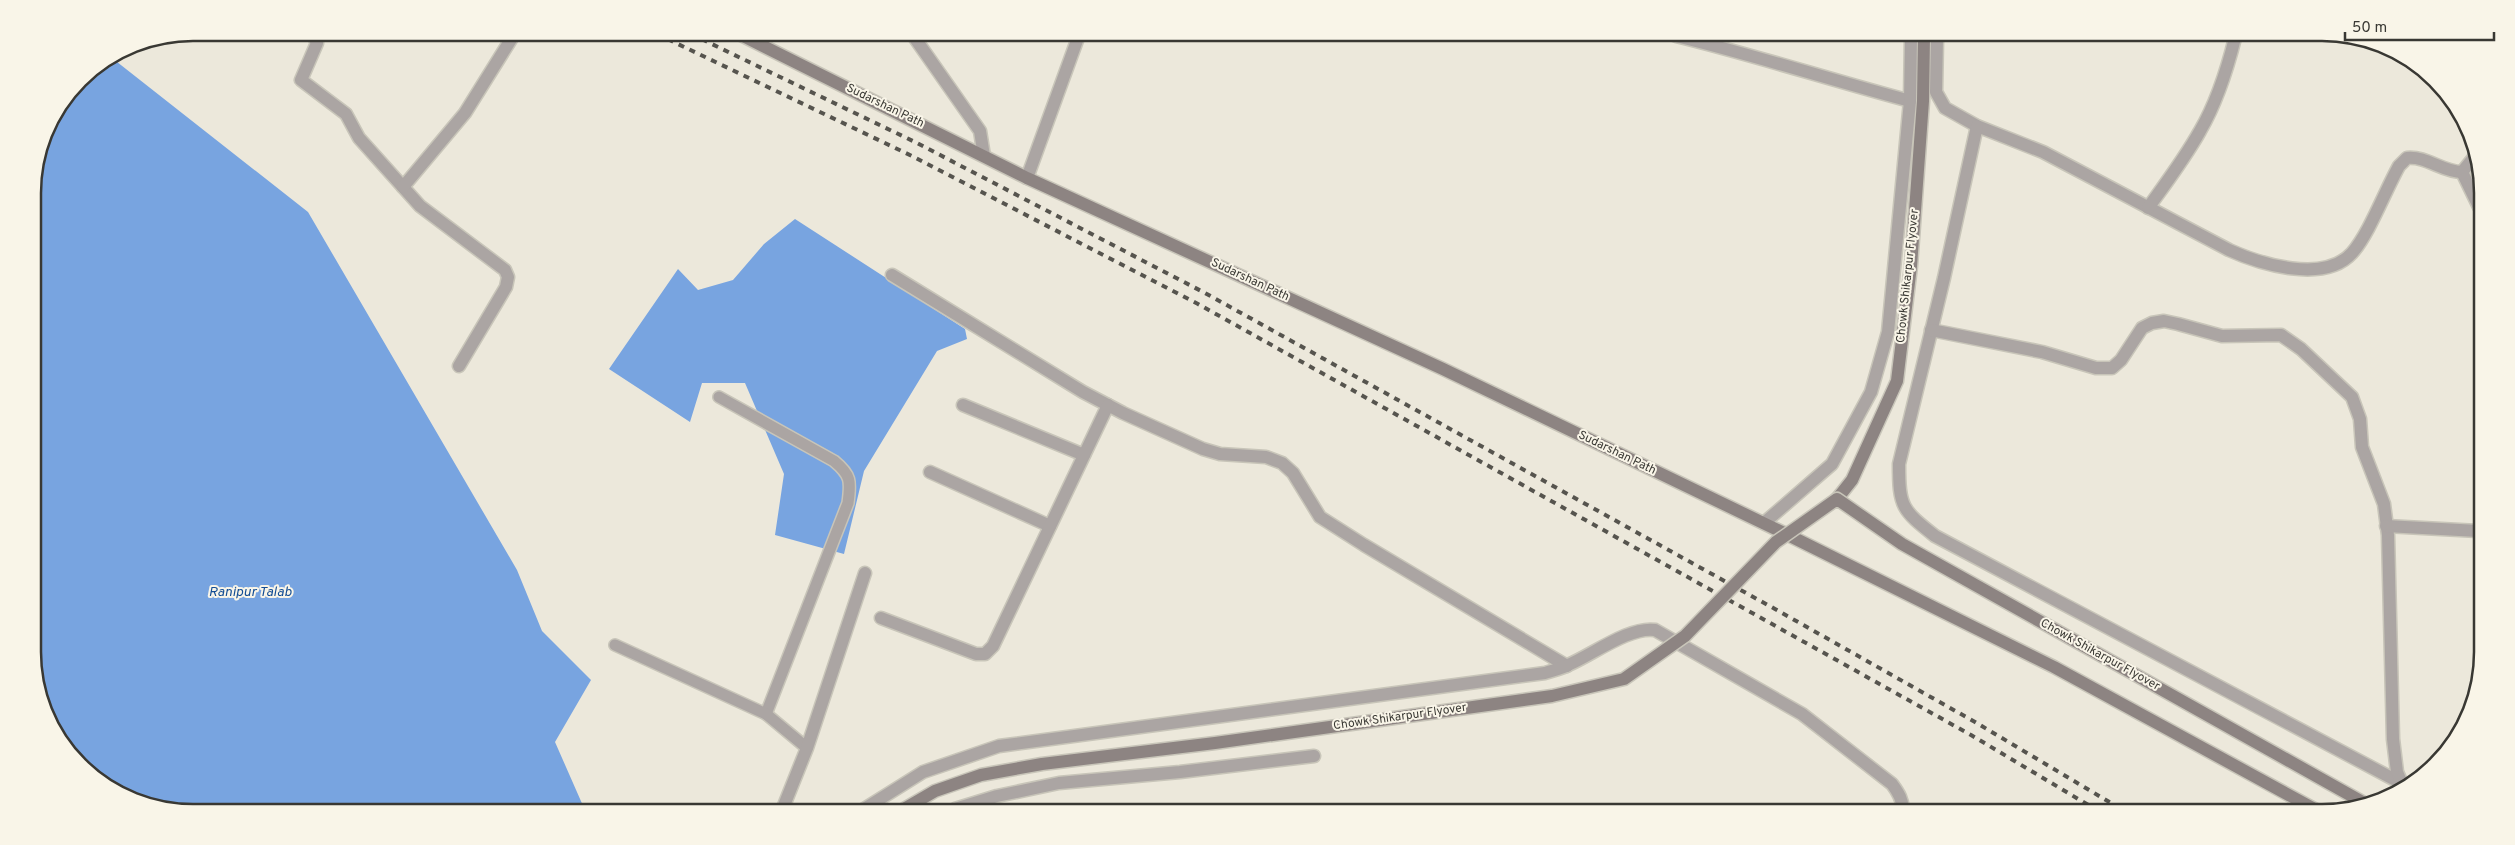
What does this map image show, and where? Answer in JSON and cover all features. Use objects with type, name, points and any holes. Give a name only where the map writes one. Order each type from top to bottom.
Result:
[{"type":"main road","name":"Sudarshan Path","points":[[752,41],[1027,178],[1434,365],[1764,523],[2054,667],[2304,803]]},
{"type":"main road","name":"Chowk Shikarpur Flyover","points":[[913,804],[935,791],[981,775],[1042,764],[1215,743],[1552,696],[1624,679],[1686,636],[1776,542],[1837,500],[1852,480],[1896,381],[1911,266],[1923,101],[1924,41]]},
{"type":"main road","name":"Chowk Shikarpur Flyover","points":[[1837,500],[1902,544],[2358,799]]},
{"type":"street","points":[[316,41],[317,43],[301,80],[346,114],[359,138],[420,206],[505,270],[508,277],[506,287],[459,366]]},
{"type":"street","points":[[403,187],[465,113],[511,41]]},
{"type":"street","points":[[917,41],[980,131],[984,156]]},
{"type":"street","points":[[1027,178],[1077,41]]},
{"type":"street","points":[[1698,41],[1728,48],[1810,74],[1910,101]]},
{"type":"street","points":[[1764,523],[1832,464],[1871,392],[1888,332],[1910,101],[1911,41]]},
{"type":"street","points":[[1937,41],[1936,92],[1945,108],[1977,126],[2043,152],[2251,260],[2296,269],[2329,268],[2351,254],[2395,173],[2407,158],[2417,157],[2450,172],[2462,172]]},
{"type":"street","points":[[2148,208],[2196,140],[2219,91],[2234,41]]},
{"type":"street","points":[[1977,126],[1899,464],[1899,496],[1910,516],[1935,536],[2398,783]]},
{"type":"street","points":[[2462,172],[2470,162]]},
{"type":"street","points":[[2462,172],[2474,197]]},
{"type":"street","points":[[892,275],[1108,405],[1203,449],[1220,454],[1266,457],[1282,463],[1293,473],[1320,517],[1567,666]]},
{"type":"street","points":[[1931,330],[2042,352],[2096,368],[2112,368],[2121,360],[2142,328],[2152,323],[2164,321],[2222,336],[2280,335],[2302,349],[2352,397],[2360,420],[2362,446],[2378,486],[2386,526],[2393,739],[2397,772],[2401,781]]},
{"type":"street","points":[[962,405],[1084,455]]},
{"type":"street","points":[[881,618],[976,654],[985,654],[993,646],[1108,405]]},
{"type":"street","points":[[930,472],[1050,526]]},
{"type":"street","points":[[2386,526],[2474,531]]},
{"type":"street","points":[[786,804],[807,748],[865,573]]},
{"type":"street","points":[[872,804],[923,772],[999,746],[1526,675],[1567,666],[1639,630],[1655,630],[1802,714],[1892,784],[1899,794],[1902,803]]},
{"type":"street","points":[[972,804],[997,796],[1059,783],[1180,772],[1314,756]]},
{"type":"lane","points":[[718,397],[834,461],[847,472],[850,486],[848,503],[838,531],[766,714]]},
{"type":"lane","points":[[615,645],[766,714],[807,748]]},
{"type":"water","name":"Ranipur Talab","points":[[117,62],[308,212],[517,570],[542,631],[591,680],[555,742],[582,804],[194,804],[154,799],[117,783],[86,759],[62,728],[49,700],[44,681],[41,651],[42,184],[46,154],[57,126],[79,93],[109,67]]},
{"type":"water","points":[[795,219],[965,329],[967,339],[937,351],[864,471],[844,554],[775,535],[784,474],[745,383],[702,383],[690,422],[609,369],[678,269],[698,290],[733,280],[764,244]]},
{"type":"railway","points":[[672,41],[912,156],[1198,304],[1971,735],[2085,803]]},
{"type":"railway","points":[[706,41],[917,143],[1205,293],[1775,609],[1975,722],[2111,803]]}]
